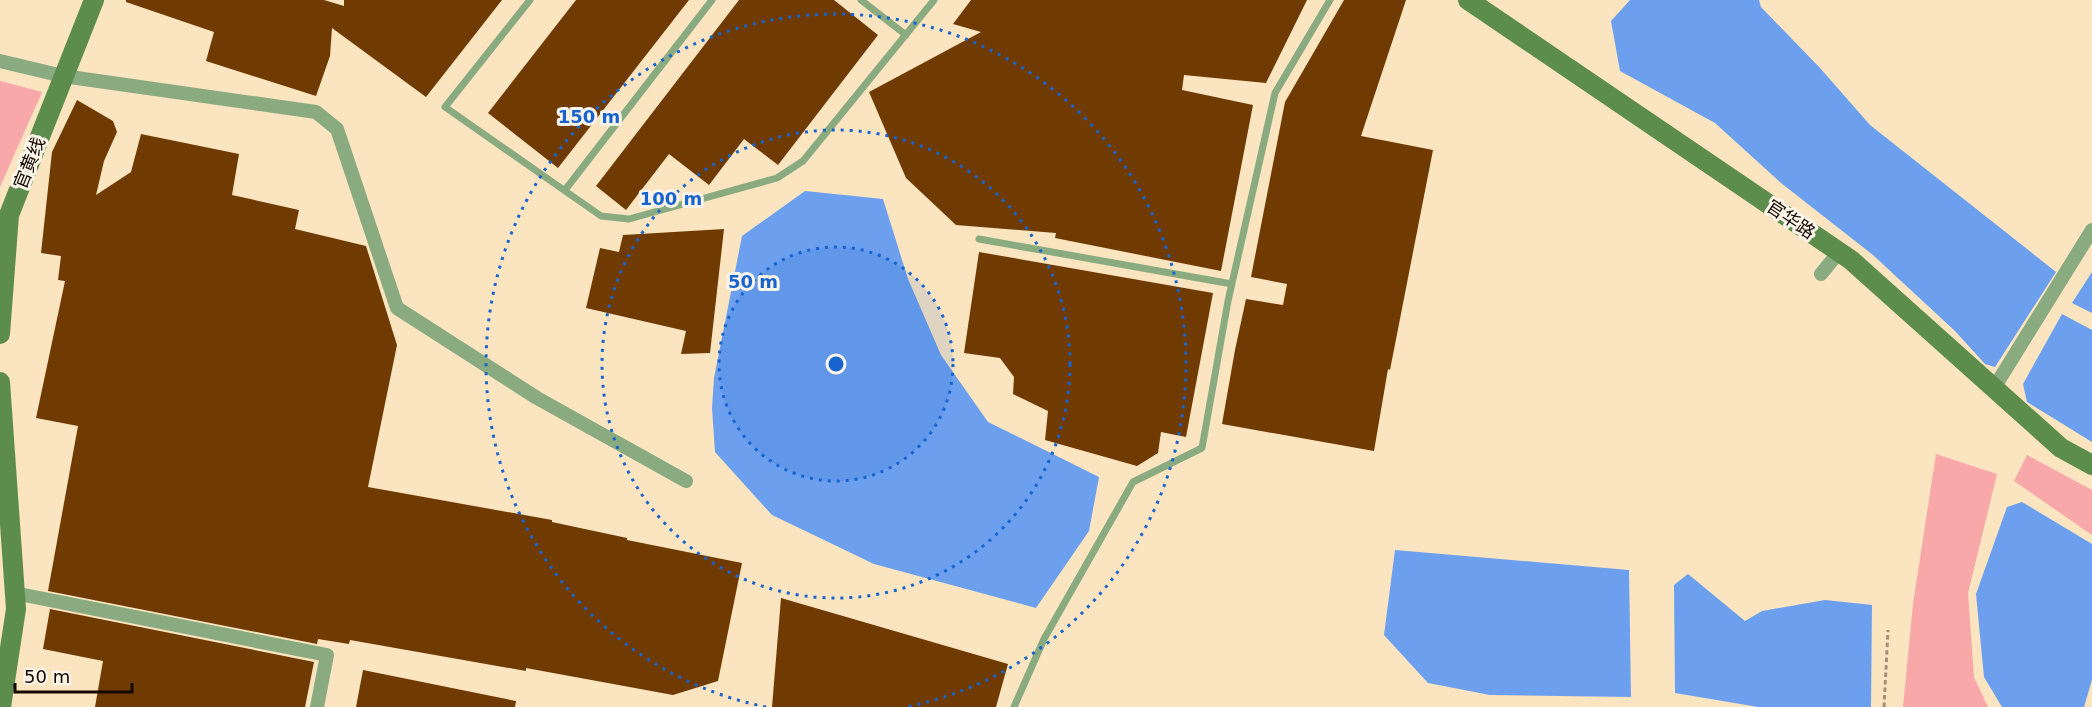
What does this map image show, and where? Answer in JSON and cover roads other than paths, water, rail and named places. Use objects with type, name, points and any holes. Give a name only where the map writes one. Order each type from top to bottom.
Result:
[{"type":"main road","name":"官黄线","points":[[0,334],[9,215],[94,0]]},
{"type":"main road","name":"官华路","points":[[1468,0],[1851,260],[2061,448],[2092,465]]},
{"type":"main road","points":[[0,382],[16,609],[1,707]]},
{"type":"street","points":[[0,61],[63,76],[316,112],[337,129],[397,308],[537,398],[686,481]]},
{"type":"street","points":[[1994,388],[2092,230]]},
{"type":"street","points":[[1821,274],[1839,252]]},
{"type":"street","points":[[14,593],[327,655],[317,707]]},
{"type":"lane","points":[[530,0],[445,107],[601,216],[629,219],[777,178],[803,161],[934,0]]},
{"type":"lane","points":[[565,190],[712,0]]},
{"type":"lane","points":[[861,0],[906,35]]},
{"type":"lane","points":[[1014,707],[1044,639],[1133,482],[1202,448],[1232,284],[1275,93],[1330,0]]},
{"type":"lane","points":[[979,239],[1232,284]]},
{"type":"water","points":[[1630,0],[1759,0],[1761,7],[1820,68],[1870,125],[2056,272],[1995,367],[1985,364],[1955,331],[1873,255],[1781,183],[1715,123],[1620,71],[1611,21]]},
{"type":"water","points":[[805,191],[883,199],[908,279],[941,355],[988,422],[1099,477],[1089,531],[1036,608],[874,564],[772,515],[715,452],[712,408],[714,378],[742,236]]},
{"type":"water","points":[[2092,272],[2092,313],[2072,303]]},
{"type":"water","points":[[2062,314],[2092,330],[2092,442],[2027,402],[2023,384]]},
{"type":"water","points":[[2022,502],[2092,544],[2092,680],[2084,707],[2002,707],[1984,677],[1976,594],[2007,507]]},
{"type":"water","points":[[1395,550],[1629,570],[1631,697],[1490,695],[1428,683],[1384,635]]},
{"type":"water","points":[[1688,574],[1745,621],[1762,611],[1825,600],[1872,605],[1871,707],[1758,707],[1675,693],[1674,585]]}]
